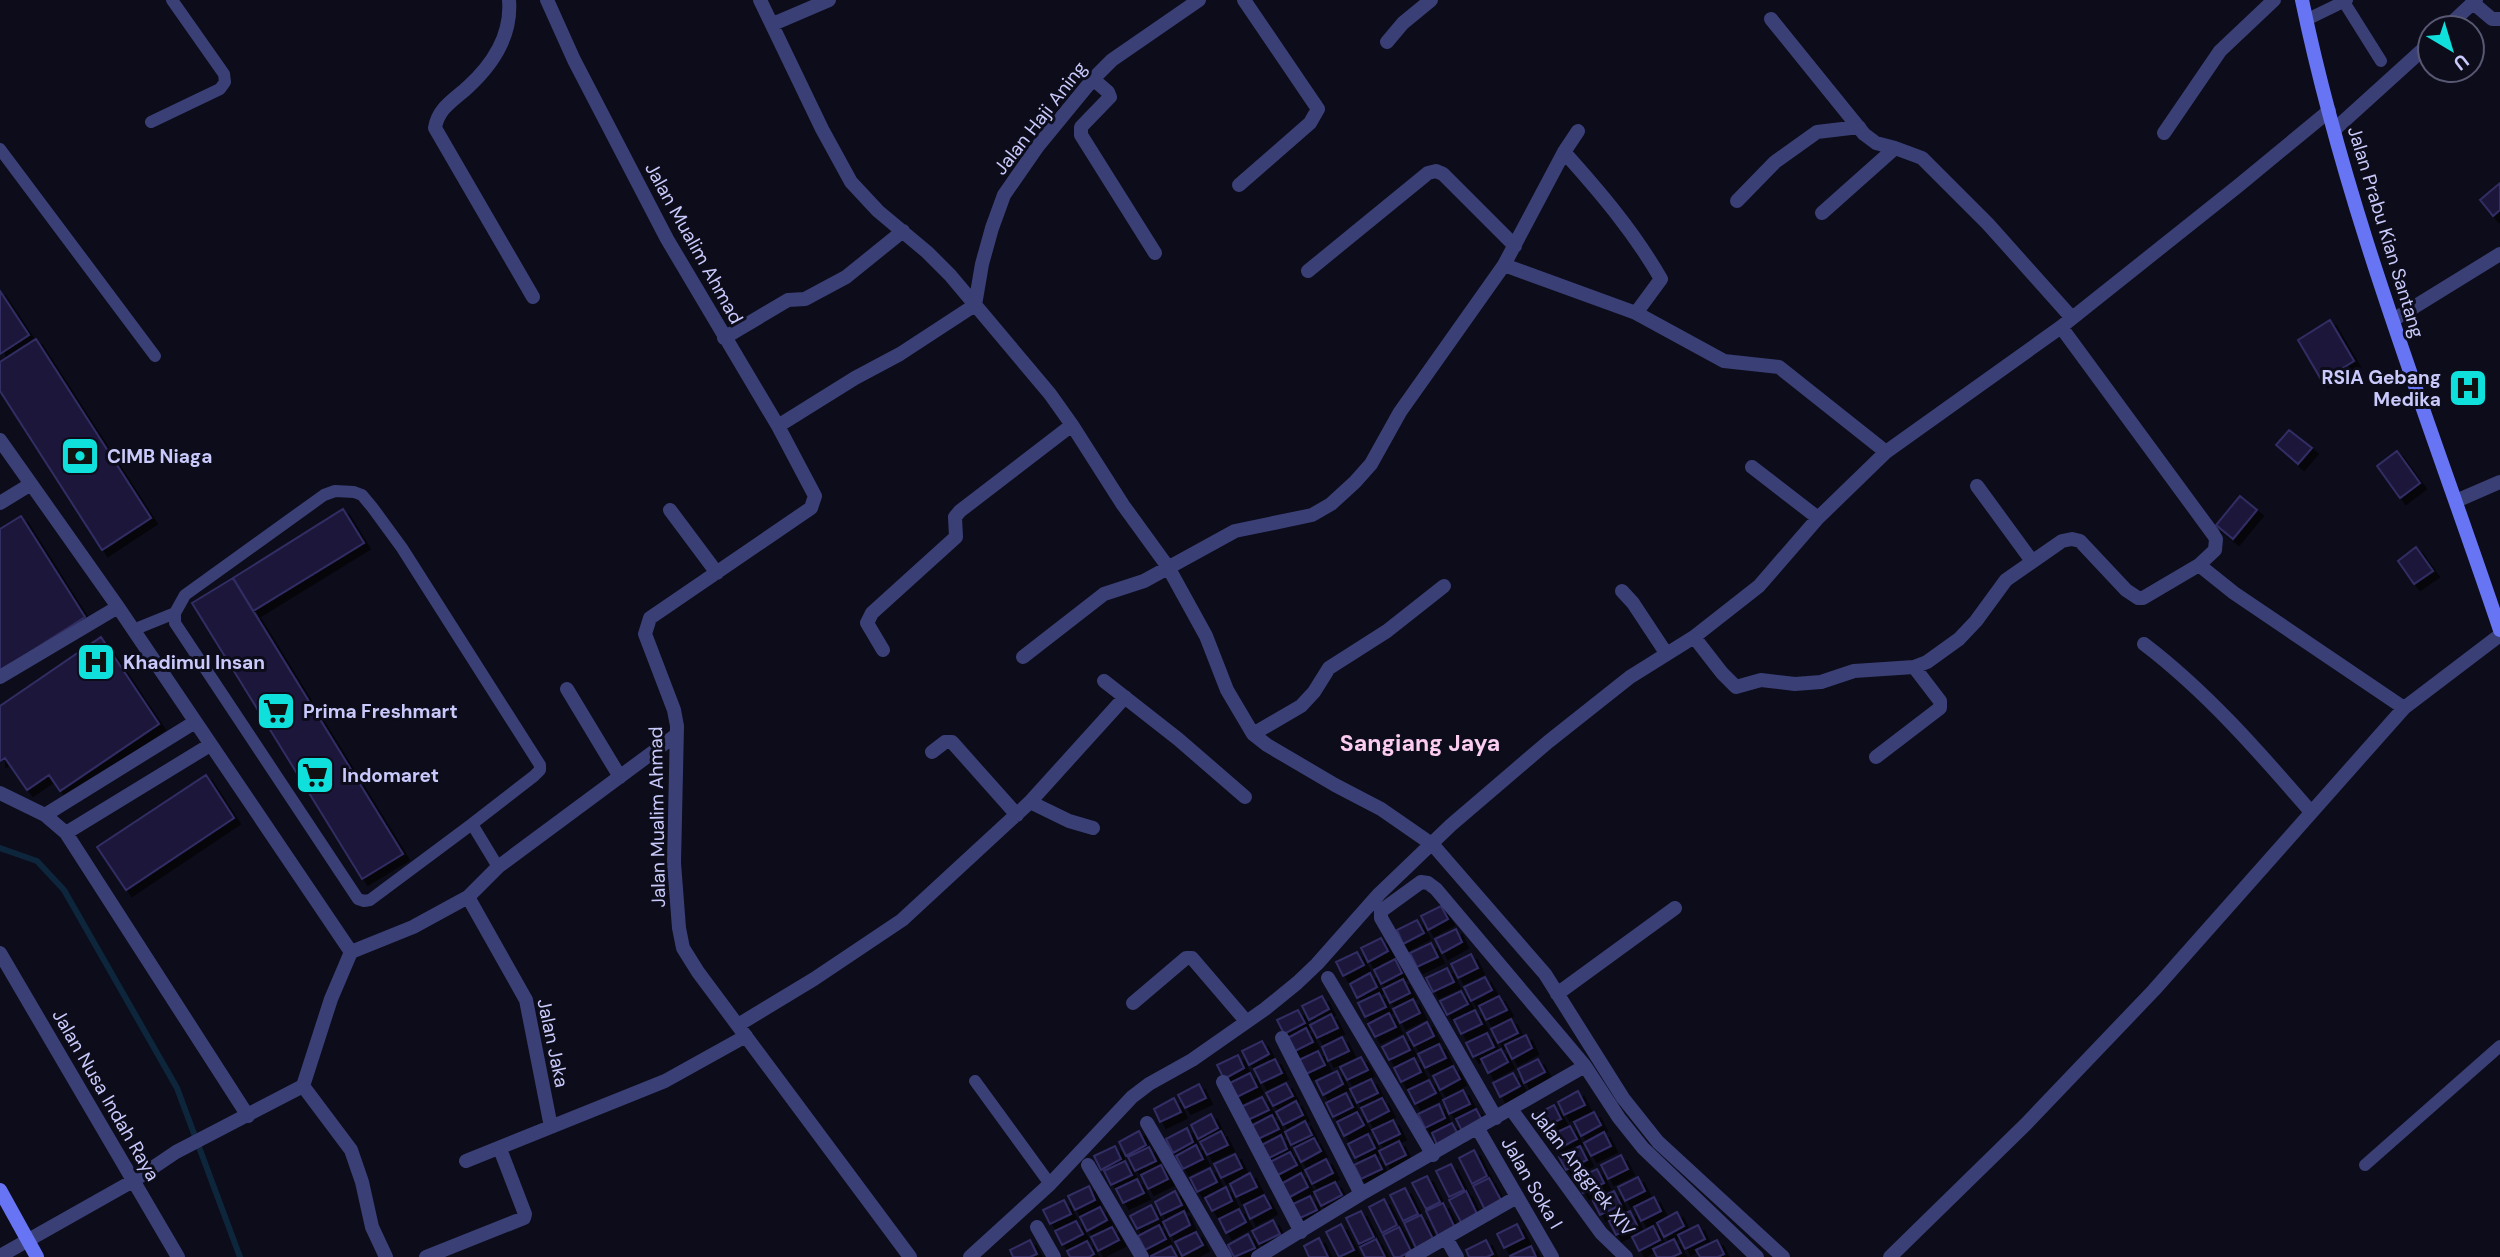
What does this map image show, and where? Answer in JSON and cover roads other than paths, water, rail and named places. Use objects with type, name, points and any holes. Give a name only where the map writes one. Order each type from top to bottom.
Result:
[{"type":"main road","name":"Jalan Prabu Kian Santang","points":[[2302,0],[2356,210],[2500,633]]},
{"type":"main road","points":[[0,1190],[37,1257]]},
{"type":"street","points":[[509,0],[505,37],[492,61],[444,108],[437,117],[435,128],[533,298]]},
{"type":"street","name":"Jalan Mualim Ahmad","points":[[547,0],[579,71],[667,239],[814,491],[811,508],[650,618],[646,626],[645,634],[674,710],[674,863],[683,948],[698,972],[910,1257]]},
{"type":"street","points":[[760,0],[774,24],[822,129],[851,182],[863,197],[927,252],[1050,394],[1123,505],[1168,567],[1206,636],[1227,690],[1253,734],[1292,760],[1381,809],[1433,845],[1520,944],[1557,994],[1623,1098],[1658,1142],[1783,1257]]},
{"type":"street","points":[[774,24],[829,0]]},
{"type":"street","name":"Jalan Haji Aning","points":[[975,305],[985,252],[1004,195],[1038,146],[1112,60],[1199,0]]},
{"type":"street","points":[[1239,185],[1310,123],[1318,109],[1244,0]]},
{"type":"street","points":[[1387,42],[1403,23],[1431,0]]},
{"type":"street","points":[[2164,133],[2220,51],[2274,0]]},
{"type":"street","points":[[2461,14],[2474,1],[2492,19],[2500,19]]},
{"type":"street","points":[[1694,637],[1731,684],[1739,688],[1762,680],[1795,684],[1821,682],[1854,671],[1914,667],[1927,662],[1959,639],[2006,580],[2062,541],[2077,540],[2090,549],[2126,590],[2137,598],[2143,598],[2199,565],[2215,550],[2216,539],[2213,534],[2067,323],[1988,225],[1916,155],[1869,139],[1771,19]]},
{"type":"street","points":[[2334,130],[2416,56]]},
{"type":"street","points":[[1093,79],[1110,97],[1081,127],[1081,135],[1155,253]]},
{"type":"street","points":[[970,1257],[1049,1184],[1132,1097],[1149,1084],[1192,1060],[1265,1009],[1317,964],[1379,894],[1451,825],[1630,677],[1694,637],[1759,586],[1818,518],[1886,452],[2067,323],[2329,111]]},
{"type":"street","points":[[1737,201],[1775,162],[1817,132],[1858,127]]},
{"type":"street","points":[[1023,657],[1104,594],[1136,585],[1235,531],[1312,515],[1355,482],[1371,464],[1400,412],[1504,265],[1564,152],[1578,131]]},
{"type":"street","points":[[1822,214],[1895,148]]},
{"type":"street","points":[[1564,152],[1603,195],[1647,254],[1661,279],[1636,313]]},
{"type":"street","points":[[1308,271],[1427,173],[1433,171],[1443,174],[1515,246]]},
{"type":"street","points":[[724,338],[788,300],[805,299],[846,277],[903,231]]},
{"type":"street","points":[[2393,320],[2500,254]]},
{"type":"street","points":[[1504,265],[1636,313],[1724,361],[1779,367],[1886,452]]},
{"type":"street","points":[[778,426],[855,377],[900,354],[975,305]]},
{"type":"street","points":[[883,650],[868,628],[869,617],[956,537],[957,514],[1072,425]]},
{"type":"street","points":[[0,440],[118,607],[351,952]]},
{"type":"street","points":[[1752,467],[1818,518]]},
{"type":"street","points":[[2456,501],[2500,482]]},
{"type":"street","points":[[0,503],[31,484]]},
{"type":"street","points":[[1977,486],[2032,561]]},
{"type":"street","points":[[670,510],[717,573]]},
{"type":"street","points":[[2199,565],[2246,601],[2404,708]]},
{"type":"street","points":[[1253,734],[1301,706],[1314,692],[1329,668],[1387,631],[1444,586]]},
{"type":"street","points":[[1622,591],[1666,653]]},
{"type":"street","points":[[0,677],[118,607]]},
{"type":"street","points":[[1890,1257],[1965,1186],[2087,1062],[2404,708],[2500,633]]},
{"type":"street","points":[[2144,644],[2246,737],[2312,812]]},
{"type":"street","points":[[1876,757],[1940,708],[1941,701],[1914,667]]},
{"type":"street","points":[[1104,681],[1245,797]]},
{"type":"street","points":[[567,689],[620,777]]},
{"type":"street","points":[[466,1161],[665,1081],[902,920],[1031,802],[1125,697]]},
{"type":"street","points":[[45,815],[195,722]]},
{"type":"street","points":[[0,1256],[133,1181],[176,1152],[303,1086],[331,999],[351,952],[413,927],[468,897],[498,867],[676,736]]},
{"type":"street","points":[[932,752],[945,742],[952,742],[1017,815]]},
{"type":"street","points":[[66,833],[210,744]]},
{"type":"street","points":[[0,793],[45,815],[66,833],[248,1116]]},
{"type":"street","points":[[1031,802],[1069,821],[1093,828]]},
{"type":"street","points":[[1496,1118],[1381,918],[1381,911],[1421,882],[1436,889],[1585,1066],[1643,1149],[1752,1256]]},
{"type":"street","name":"Jalan Jaka","points":[[468,897],[526,1000],[551,1127]]},
{"type":"street","points":[[1557,994],[1675,908]]},
{"type":"street","name":"Jalan Nusa Indah Raya","points":[[0,953],[178,1257]]},
{"type":"street","points":[[1133,1003],[1186,958],[1192,958],[1246,1021]]},
{"type":"street","points":[[1328,978],[1433,1155]]},
{"type":"street","points":[[1282,1038],[1361,1194]]},
{"type":"street","points":[[1258,1257],[1361,1194],[1585,1066]]},
{"type":"street","points":[[1223,1082],[1301,1232]]},
{"type":"street","points":[[303,1086],[351,1150],[362,1182],[372,1227],[386,1257]]},
{"type":"street","name":"Jalan Anggrek XIV","points":[[1511,1109],[1601,1233],[1626,1257]]},
{"type":"street","points":[[1147,1123],[1225,1257]]},
{"type":"street","name":"Jalan Soka I","points":[[1478,1129],[1552,1257]]},
{"type":"street","points":[[426,1257],[524,1217],[500,1149]]},
{"type":"street","points":[[1088,1165],[1142,1257]]},
{"type":"street","points":[[1412,1257],[1517,1197]]},
{"type":"street","points":[[1037,1227],[1054,1257]]},
{"type":"street","points":[[1446,1238],[1457,1257]]},
{"type":"lane","points":[[151,122],[220,89],[225,82],[224,74],[172,0]]},
{"type":"lane","points":[[2306,20],[2346,1],[2381,61]]},
{"type":"lane","points":[[0,149],[155,356]]},
{"type":"lane","points":[[344,490],[362,495],[402,548],[540,765],[540,771],[370,900],[360,901],[175,624],[175,613],[185,595],[324,495],[344,490]]},
{"type":"lane","points":[[133,630],[175,613]]},
{"type":"lane","points":[[471,824],[498,867]]},
{"type":"lane","points":[[2365,1165],[2500,1046]]},
{"type":"lane","points":[[975,1081],[1049,1184]]},
{"type":"waterway","points":[[0,848],[37,861],[64,890],[177,1088],[240,1257]]},
{"type":"place","name":"RSIA Gebang Medika","points":[[2468,388]]},
{"type":"place","name":"CIMB Niaga","points":[[80,456]]},
{"type":"place","name":"Khadimul Insan","points":[[96,662]]},
{"type":"place","name":"Prima Freshmart","points":[[276,711]]},
{"type":"place","name":"Indomaret","points":[[315,775]]},
{"type":"district","name":"Sangiang Jaya","points":[[1420,743]]}]
